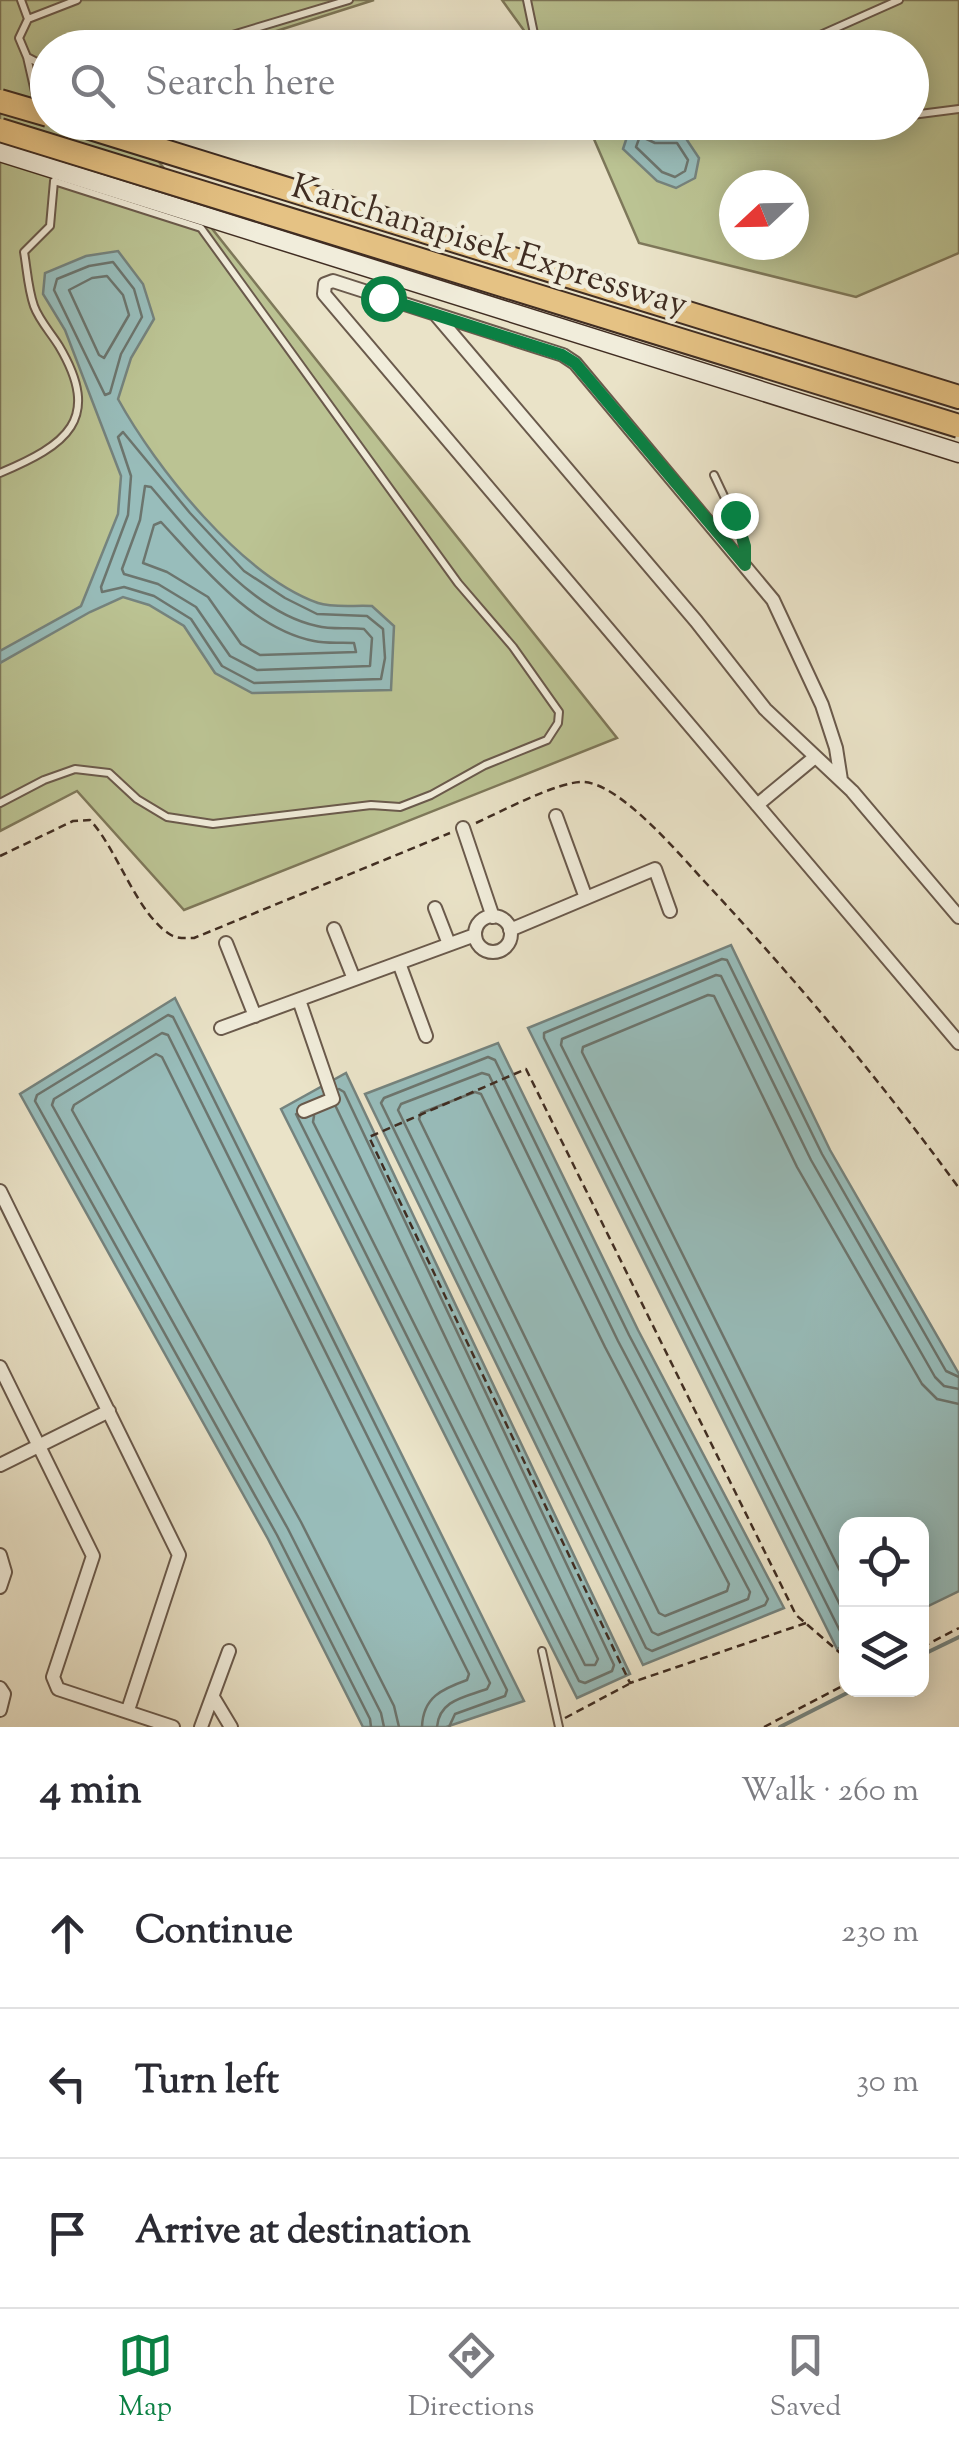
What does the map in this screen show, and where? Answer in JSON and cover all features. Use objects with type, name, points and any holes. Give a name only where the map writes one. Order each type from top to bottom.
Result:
[{"type":"highway","points":[[0,100],[30,109]]},
{"type":"highway","name":"Kanchanapisek Expressway","points":[[0,130],[30,139]]},
{"type":"highway","name":"Kanchanapisek Expressway","points":[[32,140],[959,426]]},
{"type":"highway","name":"Kanchanapisek Expressway","points":[[129,140],[959,397]]},
{"type":"main road","points":[[0,152],[53,175],[959,453]]},
{"type":"street","points":[[841,780],[832,734],[773,600],[575,363],[562,355],[333,281],[322,288],[458,455],[959,1043]]},
{"type":"street","points":[[436,314],[696,620],[764,709],[841,780],[959,917]]},
{"type":"street","points":[[758,805],[815,757]]},
{"type":"street","points":[[556,816],[586,898]]},
{"type":"street","points":[[464,828],[493,916]]},
{"type":"street","points":[[510,930],[655,869],[670,911]]},
{"type":"street","points":[[435,908],[450,944]]},
{"type":"street","points":[[493,916],[503,920],[510,930],[509,942],[495,952],[484,949],[475,935],[478,924],[493,916]]},
{"type":"street","points":[[334,929],[354,980]]},
{"type":"street","points":[[221,1028],[475,935]]},
{"type":"street","points":[[226,944],[255,1016]]},
{"type":"street","points":[[399,963],[426,1036]]},
{"type":"street","points":[[299,1000],[334,1099],[304,1111]]},
{"type":"street","points":[[0,1191],[179,1555],[128,1710]]},
{"type":"street","points":[[0,1367],[93,1556],[54,1684],[58,1689],[174,1727]]},
{"type":"street","points":[[0,1465],[109,1411]]},
{"type":"street","points":[[0,1555],[5,1572],[0,1588]]},
{"type":"street","points":[[201,1727],[229,1651]]},
{"type":"street","points":[[0,1688],[4,1694],[0,1710]]},
{"type":"street","points":[[213,1697],[231,1727]]},
{"type":"lane","points":[[21,0],[28,19]]},
{"type":"lane","points":[[30,71],[19,38],[28,19],[77,0]]},
{"type":"lane","points":[[249,30],[348,0]]},
{"type":"lane","points":[[527,0],[533,30]]},
{"type":"lane","points":[[832,30],[899,0]]},
{"type":"lane","points":[[929,113],[959,109]]},
{"type":"lane","points":[[0,474],[40,456],[74,427],[79,396],[62,350],[34,306],[24,252],[50,226],[53,175],[45,140]]},
{"type":"lane","points":[[0,802],[76,768],[109,773],[137,799],[167,817],[213,824],[371,805],[400,807],[432,796],[485,764],[546,740],[558,723],[559,712],[513,648],[458,583],[201,228],[53,175]]},
{"type":"lane","points":[[714,474],[741,532],[745,565]]},
{"type":"lane","points":[[542,1652],[558,1724]]},
{"type":"path","points":[[0,856],[83,819],[94,823],[117,864]]},
{"type":"path","points":[[630,1683],[369,1137],[526,1069],[796,1615],[839,1652]]},
{"type":"path","points":[[558,1724],[630,1683],[806,1623]]},
{"type":"path","points":[[929,1643],[959,1628]]},
{"type":"path","points":[[764,1727],[839,1688]]},
{"type":"green space","points":[[0,0],[374,0],[280,30],[30,30],[30,140],[142,140],[617,738],[184,910],[77,791],[0,831]]},
{"type":"green space","points":[[502,0],[959,0],[959,253],[856,297],[639,243],[594,140],[929,140],[929,30],[524,30]]},
{"type":"water","points":[[626,140],[687,140],[699,158],[695,178],[676,188],[657,181],[623,149]]},
{"type":"water","points":[[118,251],[143,284],[154,319],[131,358],[118,399],[134,426],[204,517],[260,569],[318,603],[372,606],[394,626],[391,690],[252,693],[215,673],[184,626],[149,605],[123,597],[0,663],[0,651],[81,606],[118,514],[121,476],[65,330],[43,294],[45,273],[86,256]]},
{"type":"water","points":[[731,945],[830,1150],[959,1374],[959,1591],[929,1606],[929,1517],[839,1517],[837,1649],[528,1028]]},
{"type":"water","points":[[175,998],[524,1701],[446,1727],[363,1727],[268,1539],[20,1094]]},
{"type":"water","points":[[498,1043],[638,1330],[784,1608],[643,1665],[365,1094]]},
{"type":"water","points":[[346,1073],[630,1674],[577,1698],[281,1109]]},
{"type":"waterway","points":[[929,1652],[959,1637]]},
{"type":"waterway","points":[[780,1727],[839,1697]]},
{"type":"route","points":[[383,298],[562,355],[575,363],[745,565],[745,546],[735,515]]}]
